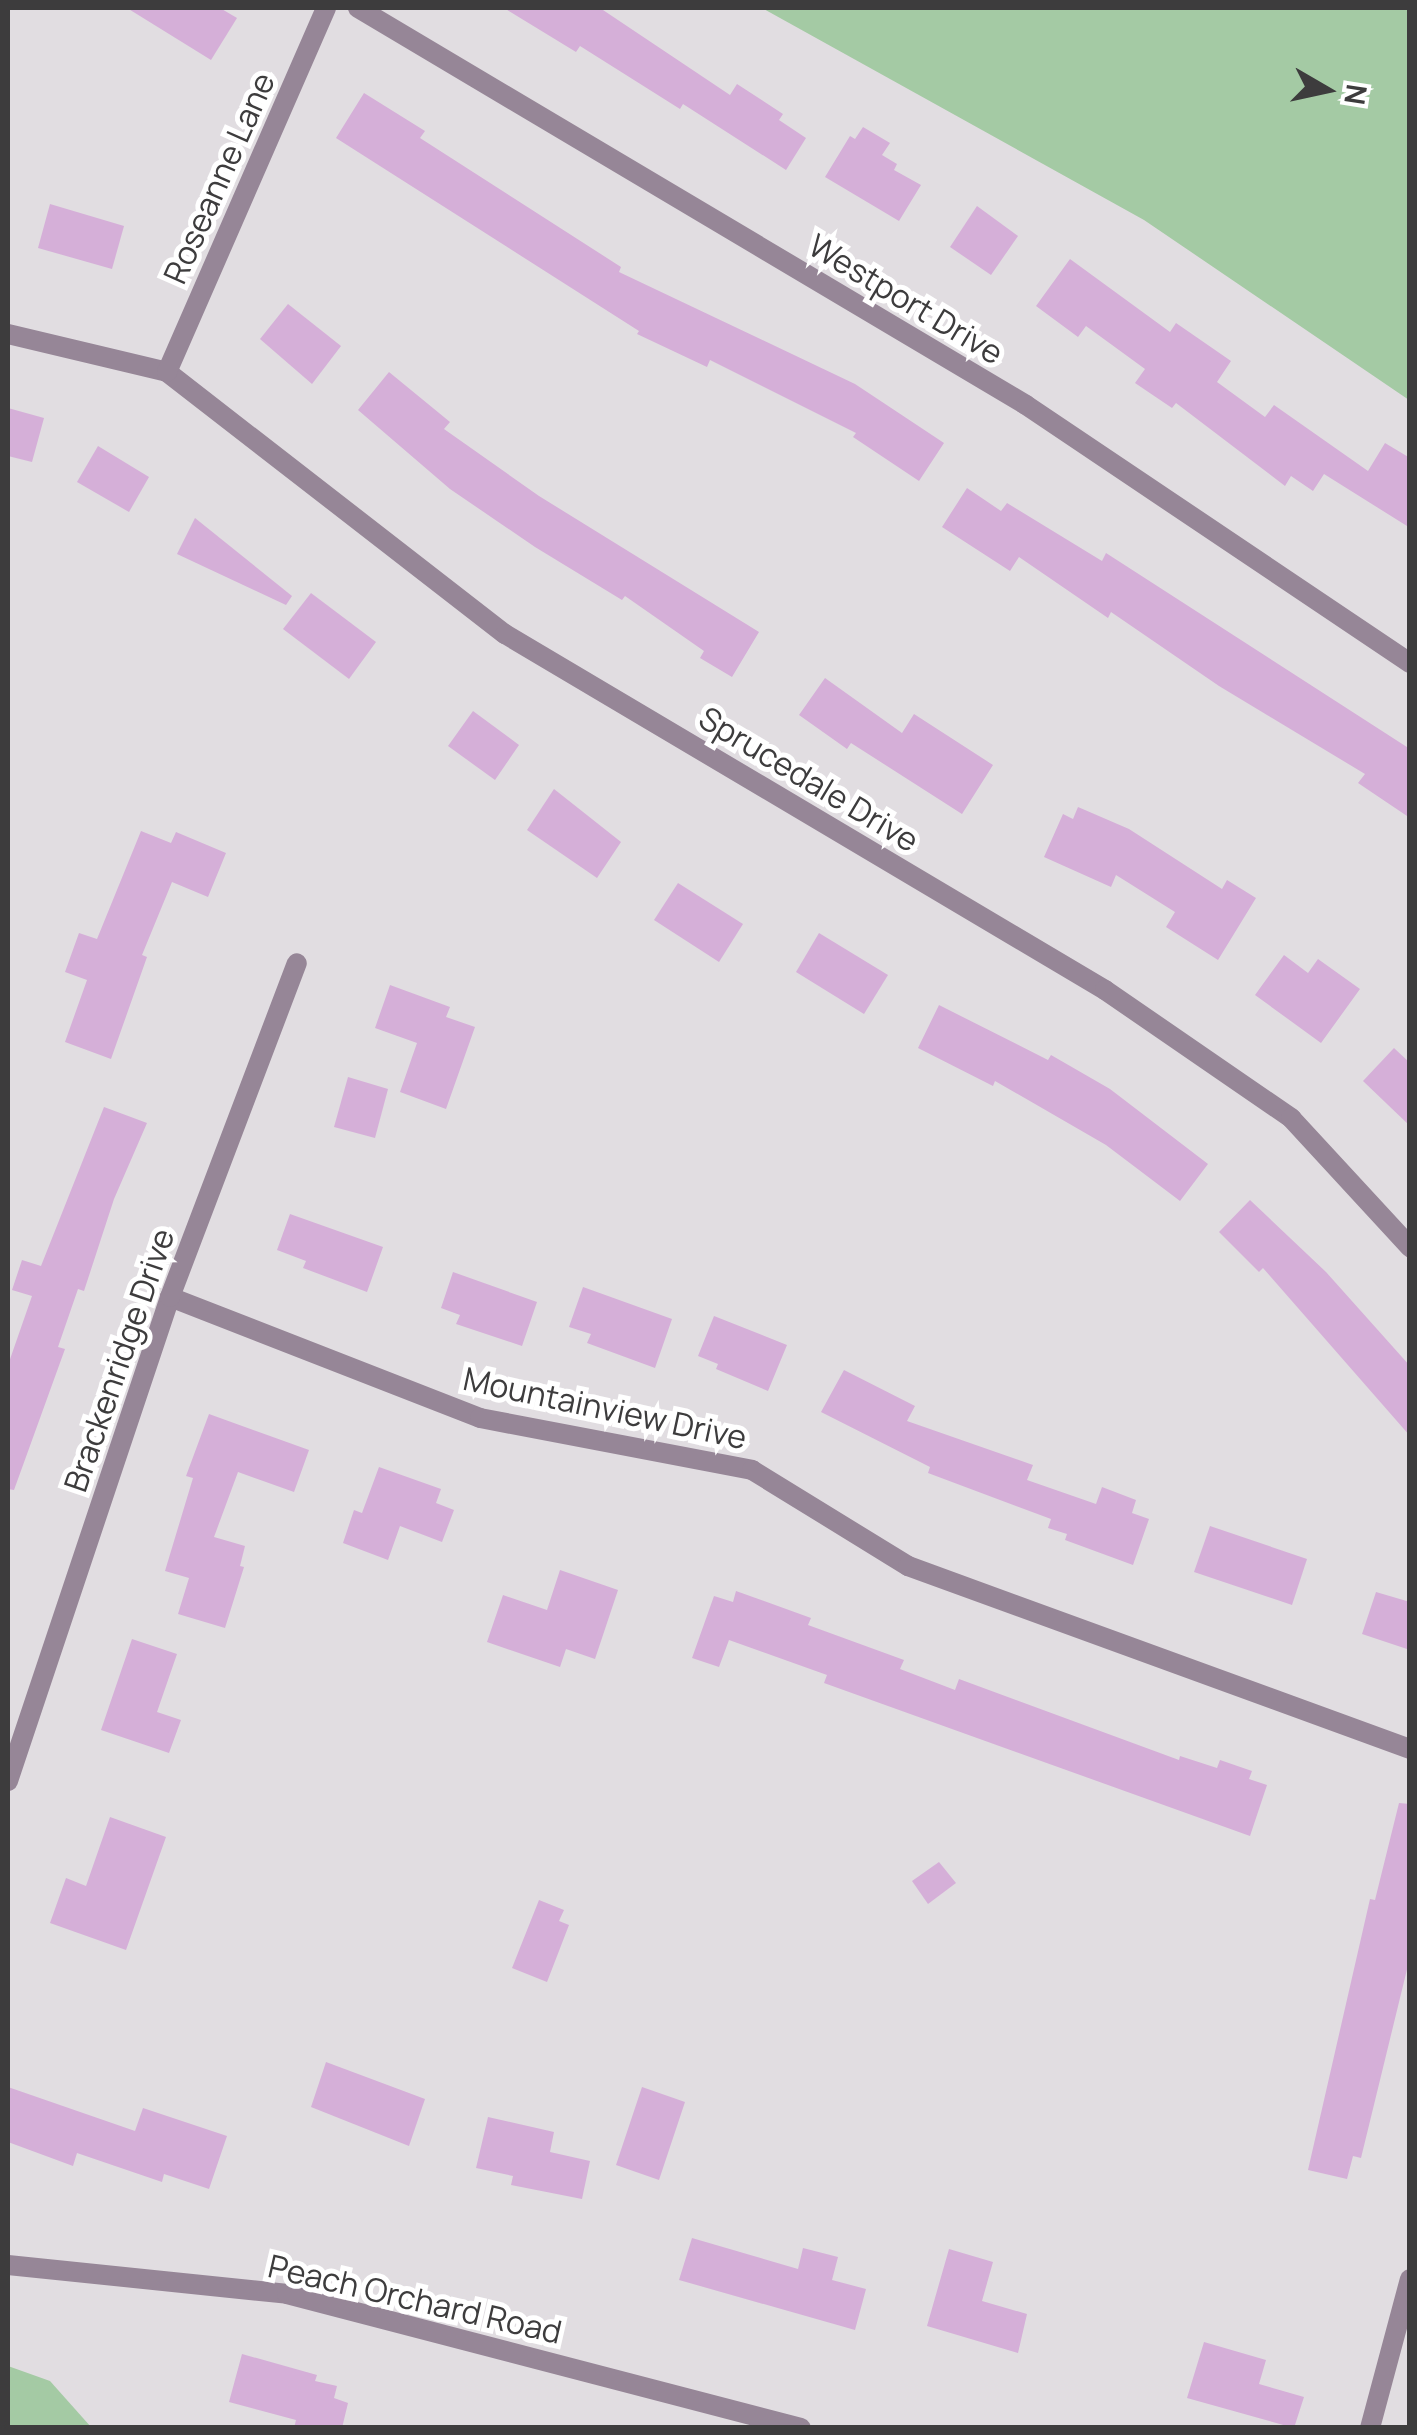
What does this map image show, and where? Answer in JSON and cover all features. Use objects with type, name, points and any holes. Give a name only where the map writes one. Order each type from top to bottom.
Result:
[{"type":"street","name":"Roseanne Lane","points":[[167,372],[326,8]]},
{"type":"street","name":"Westport Drive","points":[[358,8],[1026,405],[1410,663]]},
{"type":"street","points":[[8,334],[167,372]]},
{"type":"street","name":"Sprucedale Drive","points":[[167,372],[505,634],[1106,990],[1291,1118],[1410,1247]]},
{"type":"street","name":"Brackenridge Drive","points":[[8,1781],[170,1296],[297,963]]},
{"type":"street","name":"Mountainview Drive","points":[[170,1296],[480,1418],[752,1470],[908,1566],[1410,1749]]},
{"type":"street","name":"Peach Orchard Road","points":[[8,2265],[287,2294],[801,2428]]},
{"type":"street","points":[[1370,2428],[1410,2280]]},
{"type":"green space","points":[[762,8],[1409,8],[1409,400],[1144,220]]},
{"type":"green space","points":[[8,2366],[50,2381],[91,2427],[8,2427]]},
{"type":"building","points":[[127,8],[220,8],[237,18],[211,60]]},
{"type":"building","points":[[504,8],[600,8],[730,95],[737,84],[783,114],[779,120],[806,138],[786,170],[683,104],[680,109],[580,46],[576,52]]},
{"type":"building","points":[[364,93],[425,131],[420,138],[621,267],[619,272],[855,384],[944,443],[919,481],[853,437],[856,433],[710,360],[707,367],[637,334],[639,331],[336,138]]},
{"type":"building","points":[[863,127],[890,143],[882,155],[897,164],[894,170],[921,185],[899,221],[825,177],[850,136],[855,139]]},
{"type":"building","points":[[50,204],[124,226],[112,269],[38,248]]},
{"type":"building","points":[[977,206],[1018,236],[991,275],[950,247]]},
{"type":"building","points":[[1070,259],[1170,332],[1176,323],[1231,361],[1217,382],[1265,417],[1274,405],[1368,471],[1385,443],[1410,458],[1407,526],[1324,474],[1313,491],[1291,476],[1285,486],[1176,403],[1172,408],[1135,383],[1145,369],[1086,326],[1078,337],[1036,306]]},
{"type":"building","points":[[288,304],[341,346],[312,384],[260,339]]},
{"type":"building","points":[[389,372],[450,422],[444,429],[539,496],[759,632],[732,677],[700,658],[704,651],[625,596],[622,600],[535,547],[450,489],[358,410]]},
{"type":"building","points":[[8,408],[44,418],[32,462],[8,456]]},
{"type":"building","points":[[98,446],[149,477],[129,512],[77,482]]},
{"type":"building","points":[[967,488],[1001,511],[1007,503],[1102,561],[1106,553],[1410,749],[1410,818],[1358,783],[1365,774],[1219,686],[1111,612],[1108,618],[1019,557],[1010,571],[942,527]]},
{"type":"building","points":[[195,518],[292,596],[286,605],[177,554]]},
{"type":"building","points":[[311,593],[376,642],[349,679],[283,629]]},
{"type":"building","points":[[825,678],[902,733],[914,714],[993,765],[962,814],[851,743],[847,749],[799,715]]},
{"type":"building","points":[[473,711],[519,745],[495,780],[448,746]]},
{"type":"building","points":[[554,789],[621,842],[597,878],[527,830]]},
{"type":"building","points":[[1078,807],[1129,829],[1222,889],[1227,880],[1256,898],[1218,960],[1166,927],[1175,912],[1116,875],[1111,887],[1044,857],[1063,814],[1073,819]]},
{"type":"building","points":[[141,831],[171,843],[176,832],[226,853],[208,897],[172,882],[142,955],[147,957],[111,1059],[65,1042],[87,980],[65,972],[79,933],[97,939]]},
{"type":"building","points":[[678,883],[743,924],[719,962],[654,920]]},
{"type":"building","points":[[819,933],[888,975],[864,1014],[796,972]]},
{"type":"building","points":[[1284,955],[1308,973],[1318,959],[1360,989],[1321,1043],[1255,995]]},
{"type":"building","points":[[390,985],[450,1007],[446,1017],[475,1027],[446,1109],[400,1092],[417,1043],[375,1028]]},
{"type":"building","points":[[939,1005],[1048,1060],[1051,1055],[1110,1089],[1208,1164],[1180,1201],[1106,1145],[995,1081],[993,1086],[918,1048]]},
{"type":"building","points":[[1394,1048],[1410,1063],[1410,1126],[1363,1081]]},
{"type":"building","points":[[348,1077],[388,1089],[375,1138],[334,1127]]},
{"type":"building","points":[[104,1107],[147,1123],[114,1199],[84,1291],[78,1289],[58,1347],[65,1349],[14,1490],[8,1489],[8,1365],[32,1296],[12,1290],[22,1260],[41,1266]]},
{"type":"building","points":[[1250,1200],[1326,1272],[1410,1366],[1410,1436],[1263,1268],[1259,1272],[1219,1232]]},
{"type":"building","points":[[290,1214],[383,1247],[367,1292],[303,1268],[306,1261],[277,1250]]},
{"type":"building","points":[[453,1272],[537,1302],[522,1346],[456,1324],[460,1315],[441,1308]]},
{"type":"building","points":[[583,1287],[672,1319],[655,1368],[587,1343],[591,1334],[569,1327]]},
{"type":"building","points":[[714,1316],[787,1345],[768,1391],[716,1369],[718,1364],[698,1356]]},
{"type":"building","points":[[844,1370],[915,1406],[907,1421],[1033,1465],[1027,1480],[1096,1504],[1102,1487],[1136,1500],[1132,1513],[1149,1519],[1133,1565],[1065,1540],[1067,1534],[1048,1528],[1051,1519],[928,1473],[930,1467],[821,1412]]},
{"type":"building","points":[[209,1414],[309,1450],[294,1492],[238,1472],[214,1537],[245,1546],[240,1566],[244,1567],[225,1628],[178,1614],[189,1578],[165,1571],[193,1478],[186,1476]]},
{"type":"building","points":[[379,1467],[441,1489],[436,1503],[454,1510],[442,1542],[400,1526],[388,1560],[343,1543],[354,1510],[362,1513]]},
{"type":"building","points":[[1210,1526],[1307,1559],[1292,1605],[1194,1572]]},
{"type":"building","points":[[560,1570],[618,1590],[595,1659],[566,1649],[560,1667],[487,1642],[503,1595],[547,1610]]},
{"type":"building","points":[[736,1591],[811,1618],[808,1625],[904,1660],[900,1669],[955,1690],[959,1679],[1179,1760],[1180,1756],[1217,1768],[1220,1760],[1252,1771],[1249,1779],[1267,1785],[1250,1836],[824,1683],[827,1675],[729,1640],[719,1667],[692,1658],[714,1596],[733,1602]]},
{"type":"building","points":[[1376,1592],[1410,1602],[1410,1650],[1362,1634]]},
{"type":"building","points":[[132,1639],[177,1654],[157,1712],[181,1720],[169,1753],[101,1730]]},
{"type":"building","points":[[1399,1803],[1410,1804],[1410,1957],[1361,2158],[1353,2156],[1347,2179],[1308,2170],[1370,1899],[1375,1900]]},
{"type":"building","points":[[110,1817],[166,1837],[126,1950],[50,1923],[66,1878],[86,1886]]},
{"type":"building","points":[[939,1862],[956,1883],[928,1904],[912,1881]]},
{"type":"building","points":[[539,1900],[564,1910],[559,1921],[569,1925],[547,1982],[512,1968]]},
{"type":"building","points":[[326,2062],[425,2099],[409,2146],[311,2107]]},
{"type":"building","points":[[8,2087],[135,2131],[143,2108],[227,2136],[209,2189],[164,2174],[162,2182],[77,2153],[73,2166],[8,2142]]},
{"type":"building","points":[[642,2087],[685,2102],[659,2180],[616,2165]]},
{"type":"building","points":[[488,2117],[554,2132],[550,2152],[590,2161],[582,2199],[511,2185],[513,2176],[476,2168]]},
{"type":"building","points":[[692,2238],[798,2269],[803,2248],[838,2257],[832,2280],[866,2289],[855,2330],[679,2280]]},
{"type":"building","points":[[949,2249],[993,2262],[982,2301],[1027,2314],[1018,2353],[927,2326]]},
{"type":"building","points":[[1204,2342],[1266,2360],[1259,2384],[1304,2397],[1294,2428],[1187,2398]]},
{"type":"building","points":[[242,2354],[317,2375],[315,2381],[337,2386],[334,2398],[348,2403],[342,2428],[294,2428],[296,2420],[229,2402]]}]
